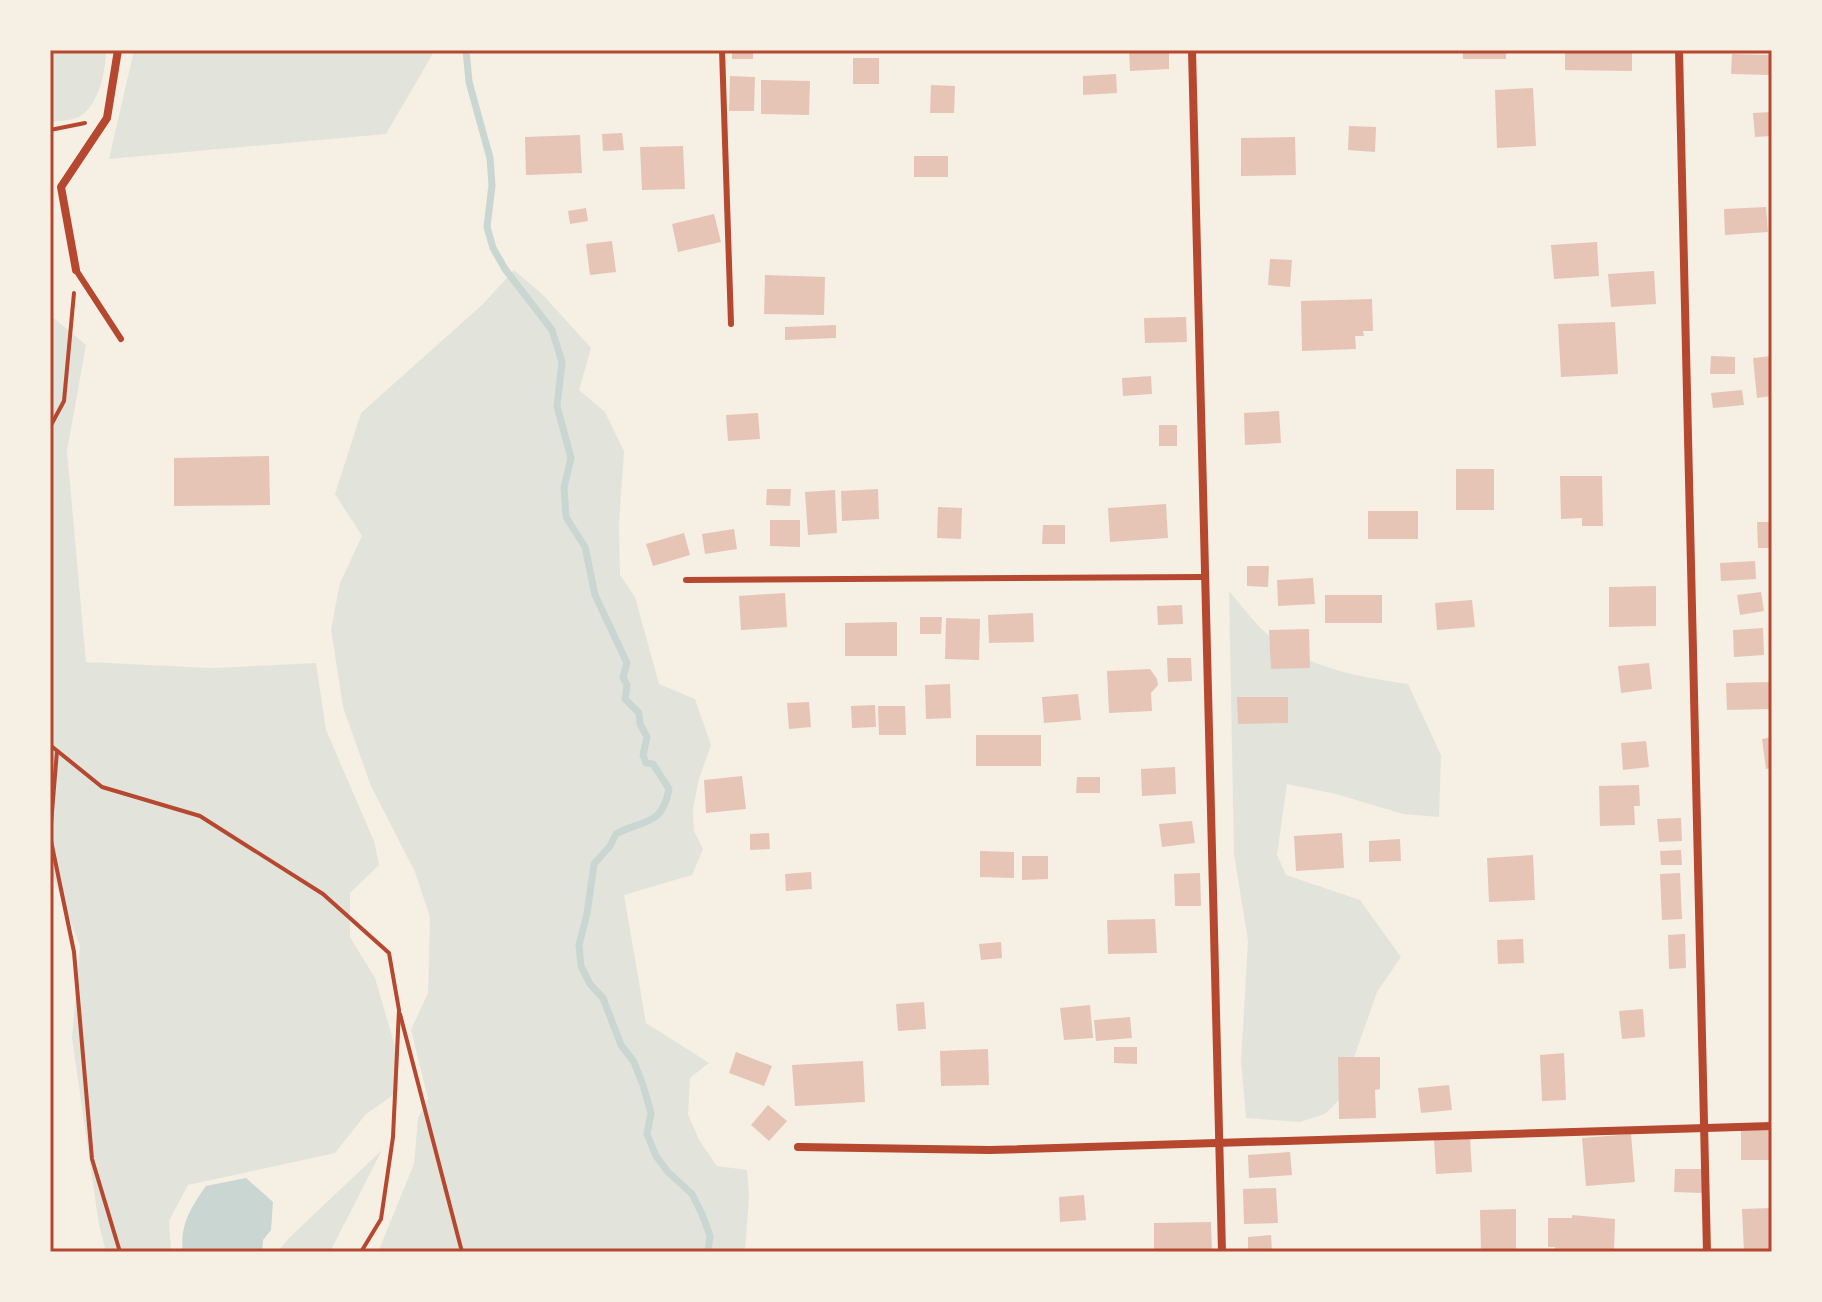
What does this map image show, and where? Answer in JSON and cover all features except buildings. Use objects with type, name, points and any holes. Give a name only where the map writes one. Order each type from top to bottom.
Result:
[{"type":"street","points":[[76,270],[61,187],[107,118],[118,50]]},
{"type":"street","points":[[1192,50],[1222,1252]]},
{"type":"street","points":[[1679,50],[1707,1252]]},
{"type":"street","points":[[798,1147],[990,1150],[1772,1126]]},
{"type":"lane","points":[[722,50],[731,324]]},
{"type":"lane","points":[[76,270],[121,339]]},
{"type":"lane","points":[[686,580],[1204,577]]},
{"type":"path","points":[[50,130],[107,118]]},
{"type":"path","points":[[50,427],[64,401],[76,270]]},
{"type":"path","points":[[50,745],[102,787],[200,816],[323,894],[389,953],[399,1010],[462,1252]]},
{"type":"path","points":[[57,751],[50,836],[74,952],[92,1159],[120,1252]]},
{"type":"path","points":[[361,1252],[381,1219],[393,1137],[399,1010]]},
{"type":"shaded area","points":[[50,50],[106,50],[102,79],[95,99],[84,114],[76,118],[50,122]]},
{"type":"shaded area","points":[[134,50],[435,50],[386,134],[109,159]]},
{"type":"shaded area","points":[[514,270],[544,296],[591,348],[579,390],[605,412],[624,451],[619,525],[620,575],[635,597],[659,684],[695,699],[711,745],[693,808],[694,831],[703,849],[692,875],[624,895],[646,1023],[709,1063],[690,1078],[688,1114],[699,1140],[717,1166],[747,1170],[749,1196],[745,1252],[378,1252],[414,1164],[418,1118],[428,1099],[411,1030],[428,993],[430,917],[415,872],[371,786],[343,707],[331,629],[340,583],[362,536],[335,494],[361,413],[482,305]]},
{"type":"shaded area","points":[[50,315],[86,345],[67,451],[86,662],[212,668],[316,663],[326,730],[374,841],[379,865],[350,893],[350,937],[375,978],[397,1053],[399,1091],[366,1114],[335,1153],[188,1185],[169,1221],[171,1252],[106,1252],[99,1225],[72,1038],[80,946],[50,869]]},
{"type":"shaded area","points":[[1229,591],[1266,633],[1287,649],[1354,675],[1408,684],[1441,755],[1439,817],[1403,814],[1336,794],[1287,784],[1277,855],[1286,875],[1360,900],[1401,957],[1377,992],[1339,1100],[1325,1114],[1300,1122],[1246,1118],[1241,1061],[1248,941],[1234,854]]},
{"type":"shaded area","points":[[382,1150],[330,1252],[277,1252],[290,1237]]},
{"type":"shaded area","points":[[246,1178],[273,1202],[271,1230],[263,1240],[262,1252],[183,1252],[187,1217],[206,1186]]},
{"type":"waterway","points":[[466,50],[469,82],[490,158],[492,185],[487,227],[493,248],[505,269],[552,330],[562,362],[557,406],[571,458],[564,488],[566,517],[585,547],[595,595],[627,663],[623,677],[627,685],[625,699],[639,713],[640,724],[647,737],[643,755],[646,763],[653,764],[669,789],[662,810],[650,820],[616,834],[594,864],[579,945],[581,966],[590,984],[603,998],[621,1045],[634,1062],[651,1113],[647,1134],[656,1156],[692,1194],[702,1214],[710,1236],[708,1252]]}]
